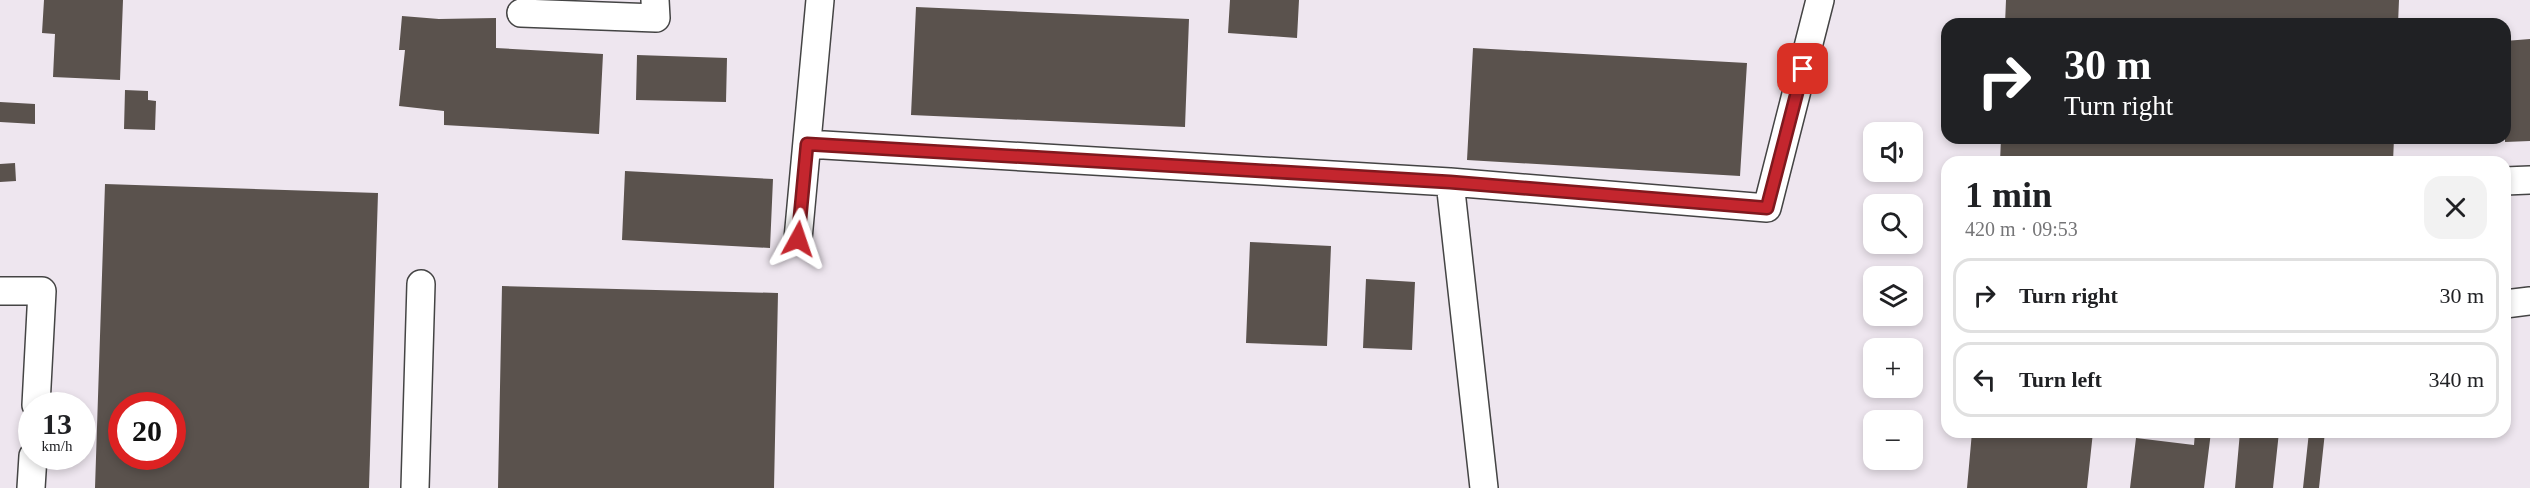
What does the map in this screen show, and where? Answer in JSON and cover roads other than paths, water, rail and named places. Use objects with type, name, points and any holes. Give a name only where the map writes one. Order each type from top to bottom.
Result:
[{"type":"lane","points":[[521,13],[656,18],[655,0]]},
{"type":"lane","points":[[798,239],[820,0]]},
{"type":"lane","points":[[807,144],[1450,182],[1767,208],[1820,0]]},
{"type":"lane","points":[[2511,181],[2530,180]]},
{"type":"lane","points":[[1450,182],[1484,488]]},
{"type":"lane","points":[[415,488],[422,284]]},
{"type":"lane","points":[[0,291],[42,291],[37,392]]},
{"type":"lane","points":[[2511,303],[2530,301]]},
{"type":"lane","points":[[31,488],[32,470]]}]
